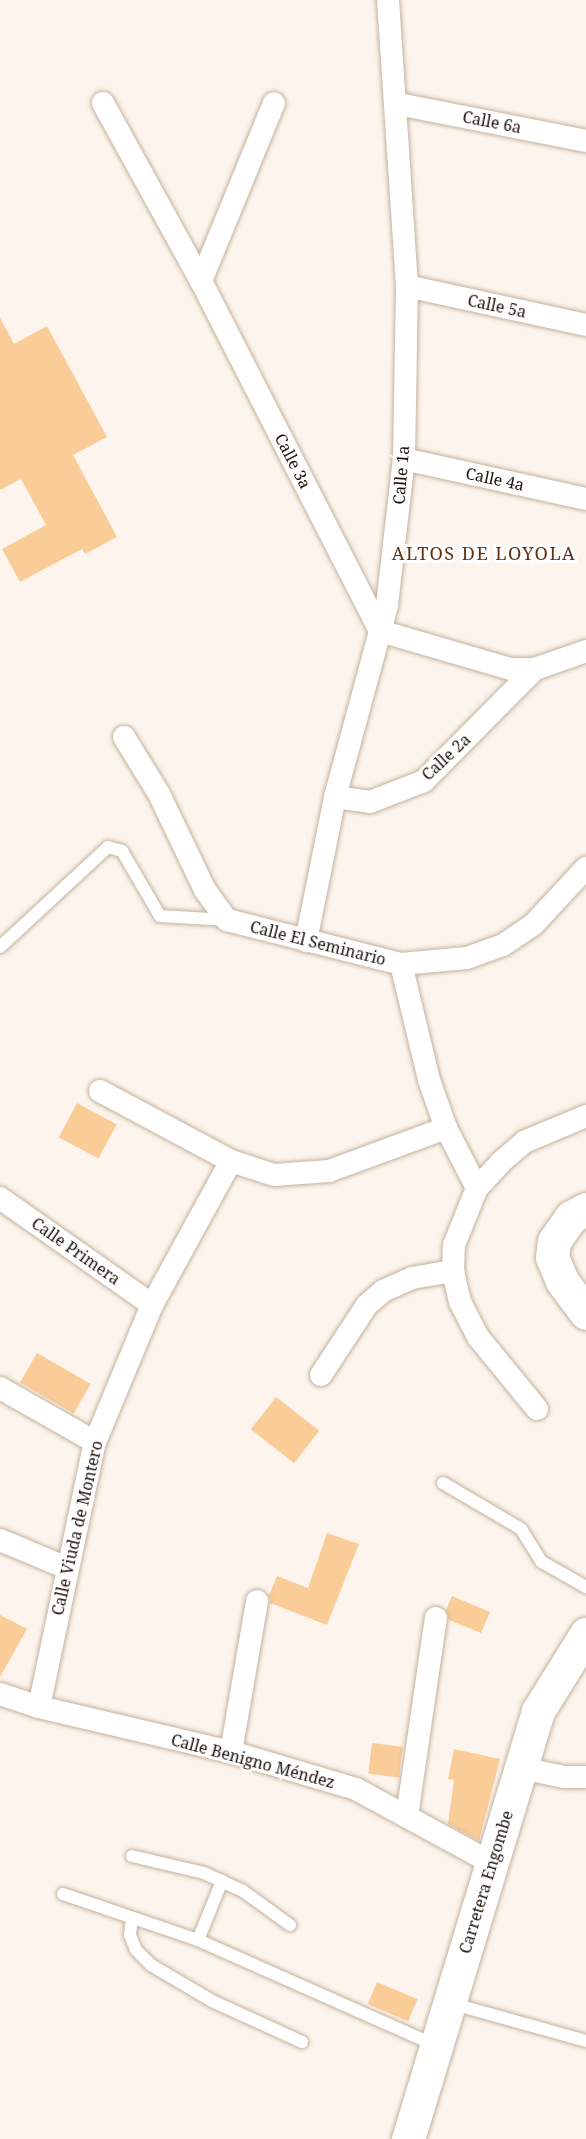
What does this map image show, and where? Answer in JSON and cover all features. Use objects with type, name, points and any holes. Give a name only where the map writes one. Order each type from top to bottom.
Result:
[{"type":"street","name":"Calle 1a","points":[[306,941],[335,797],[387,605],[404,459],[407,286],[398,104],[388,0]]},
{"type":"street","name":"Calle 3a","points":[[103,103],[201,281],[380,631]]},
{"type":"street","points":[[201,281],[274,103]]},
{"type":"street","name":"Calle 6a","points":[[398,104],[586,141]]},
{"type":"street","name":"Calle 5a","points":[[407,286],[586,325]]},
{"type":"street","name":"Calle 4a","points":[[404,459],[586,499]]},
{"type":"street","points":[[380,631],[512,669],[536,669],[586,651]]},
{"type":"street","name":"Calle 2a","points":[[335,797],[370,802],[424,781],[536,669]]},
{"type":"street","name":"Calle El Seminario","points":[[124,737],[159,794],[205,890],[227,920],[401,964],[467,958],[503,945],[533,925],[586,868]]},
{"type":"street","points":[[401,964],[429,1080],[446,1128],[477,1188]]},
{"type":"street","points":[[100,1091],[231,1161],[274,1175],[329,1172],[446,1128]]},
{"type":"street","points":[[537,1409],[478,1337],[459,1302],[453,1271],[454,1245],[477,1188],[524,1142],[586,1116]]},
{"type":"street","name":"Calle Viuda de Montero","points":[[39,1707],[66,1569],[95,1442],[152,1305],[231,1161]]},
{"type":"street","name":"Calle Primera","points":[[0,1198],[152,1305]]},
{"type":"street","points":[[586,1209],[571,1217],[560,1233],[552,1257],[562,1281],[586,1313]]},
{"type":"street","points":[[321,1375],[367,1305],[383,1291],[412,1278],[453,1271]]},
{"type":"street","points":[[0,1389],[95,1442]]},
{"type":"street","points":[[0,1540],[66,1569]]},
{"type":"street","points":[[231,1752],[258,1601]]},
{"type":"street","points":[[407,1816],[436,1617]]},
{"type":"street","name":"Carretera Engombe","points":[[408,2139],[538,1711],[586,1634]]},
{"type":"street","name":"Calle Benigno Méndez","points":[[0,1694],[39,1707],[231,1752],[356,1789],[492,1863]]},
{"type":"street","points":[[521,1768],[564,1777],[586,1777]]},
{"type":"lane","points":[[0,947],[108,847],[122,851],[160,916],[227,920]]},
{"type":"lane","points":[[444,1483],[521,1529],[542,1562],[586,1587]]},
{"type":"lane","points":[[132,1856],[222,1881],[243,1891],[290,1925]]},
{"type":"lane","points":[[198,1940],[222,1881]]},
{"type":"lane","points":[[63,1894],[198,1940],[436,2046]]},
{"type":"lane","points":[[132,1918],[133,1942],[151,1965],[212,2001],[302,2042]]},
{"type":"lane","points":[[449,2002],[586,2041]]},
{"type":"building","points":[[0,318],[14,344],[47,326],[107,437],[73,455],[117,537],[85,554],[82,549],[20,582],[2,549],[46,525],[21,479],[0,490]]},
{"type":"building","points":[[77,1103],[117,1124],[98,1159],[59,1137]]},
{"type":"building","points":[[37,1353],[91,1384],[74,1413],[20,1382]]},
{"type":"building","points":[[276,1397],[319,1431],[294,1463],[251,1429]]},
{"type":"building","points":[[327,1533],[359,1544],[327,1625],[270,1603],[269,1595],[277,1576],[308,1588]]},
{"type":"building","points":[[452,1596],[490,1612],[481,1633],[449,1620],[446,1610]]},
{"type":"building","points":[[0,1615],[27,1629],[0,1677]]},
{"type":"building","points":[[372,1743],[403,1747],[399,1778],[368,1774]]},
{"type":"building","points":[[454,1749],[500,1759],[479,1841],[448,1824],[454,1780],[448,1779]]},
{"type":"building","points":[[377,1982],[418,1999],[408,2021],[368,2004]]},
{"type":"district","name":"ALTOS DE LOYOLA","points":[[484,553]]}]
